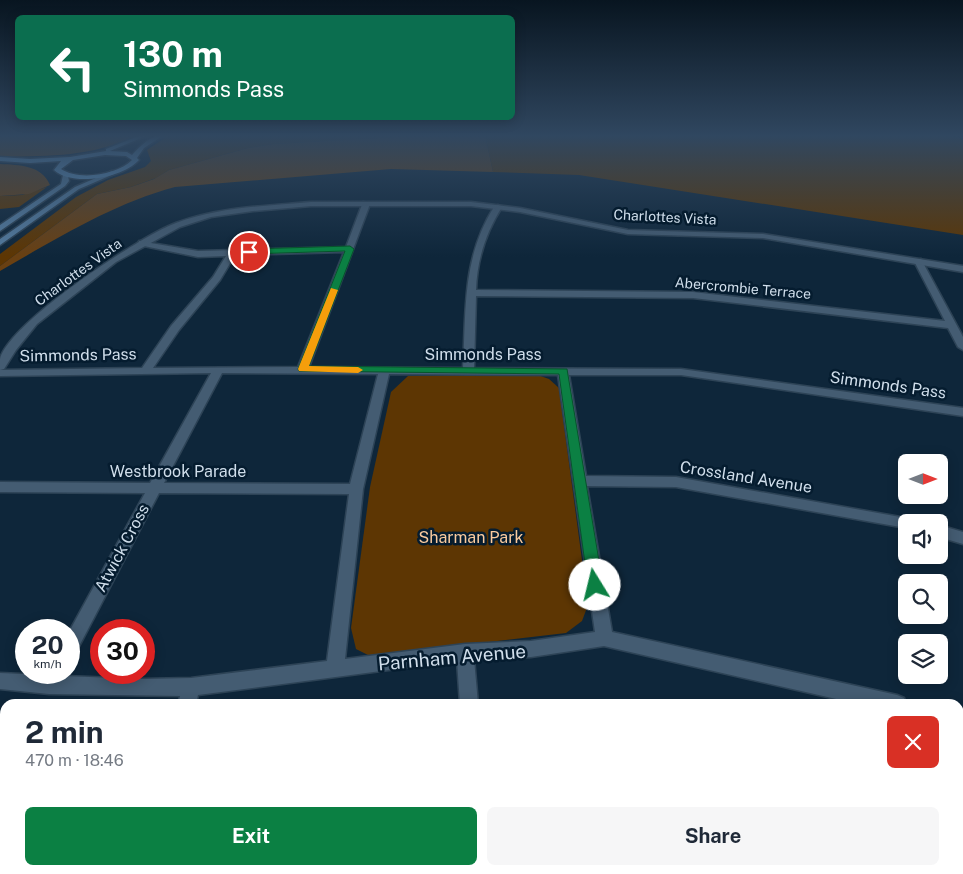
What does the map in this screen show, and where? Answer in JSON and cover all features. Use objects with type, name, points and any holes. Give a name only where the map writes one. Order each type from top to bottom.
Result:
[{"type":"main road","points":[[0,229],[62,185],[66,181],[64,176],[96,176]]},
{"type":"main road","points":[[0,243],[77,188],[105,176]]},
{"type":"street","name":"Charlottes Vista","points":[[0,366],[33,322],[114,260],[142,243],[185,222],[232,211],[312,204],[471,204],[498,207],[628,232],[763,236],[963,269]]},
{"type":"street","points":[[302,369],[366,204]]},
{"type":"street","points":[[468,370],[471,293],[475,258],[491,218],[498,207]]},
{"type":"street","points":[[142,243],[198,254],[300,248],[350,249]]},
{"type":"street","points":[[146,370],[175,328],[217,278],[232,253]]},
{"type":"street","points":[[918,262],[963,347]]},
{"type":"street","name":"Abercrombie Terrace","points":[[471,293],[693,295],[952,325]]},
{"type":"street","name":"Simmonds Pass","points":[[0,373],[302,369],[681,372],[963,412]]},
{"type":"street","name":"Atwick Cross","points":[[80,627],[218,370]]},
{"type":"street","points":[[335,669],[356,489],[384,370]]},
{"type":"street","points":[[563,371],[604,638]]},
{"type":"street","name":"Crossland Avenue","points":[[579,481],[676,482],[898,522]]},
{"type":"street","name":"Westbrook Parade","points":[[0,487],[356,489]]},
{"type":"street","points":[[948,534],[963,538]]},
{"type":"street","name":"Parnham Avenue","points":[[80,682],[189,695],[335,669],[465,652],[531,649],[604,638],[876,699]]},
{"type":"street","points":[[465,652],[469,699]]},
{"type":"street","name":"Parnham Avenue","points":[[0,681],[15,680]]},
{"type":"green space","points":[[120,176],[160,176],[131,187],[97,194],[0,266],[0,254],[76,197]]},
{"type":"green space","points":[[584,176],[963,176],[963,235]]},
{"type":"green space","points":[[47,187],[19,207],[0,209],[0,196],[22,195]]},
{"type":"green space","name":"Sharman Park","points":[[535,374],[549,379],[559,388],[588,605],[582,621],[566,633],[370,656],[356,649],[351,628],[370,487],[391,392],[408,376]]},
{"type":"shaded area","points":[[0,176],[44,176],[50,185],[29,194],[0,196]]},
{"type":"shaded area","points":[[159,176],[310,176],[175,187],[152,194],[85,223],[0,271],[0,266],[97,194],[131,187]]},
{"type":"slow traffic","points":[[334,290],[302,369],[358,370]]},
{"type":"route","points":[[249,252],[300,248],[350,249],[302,369],[563,371],[595,585]]}]
